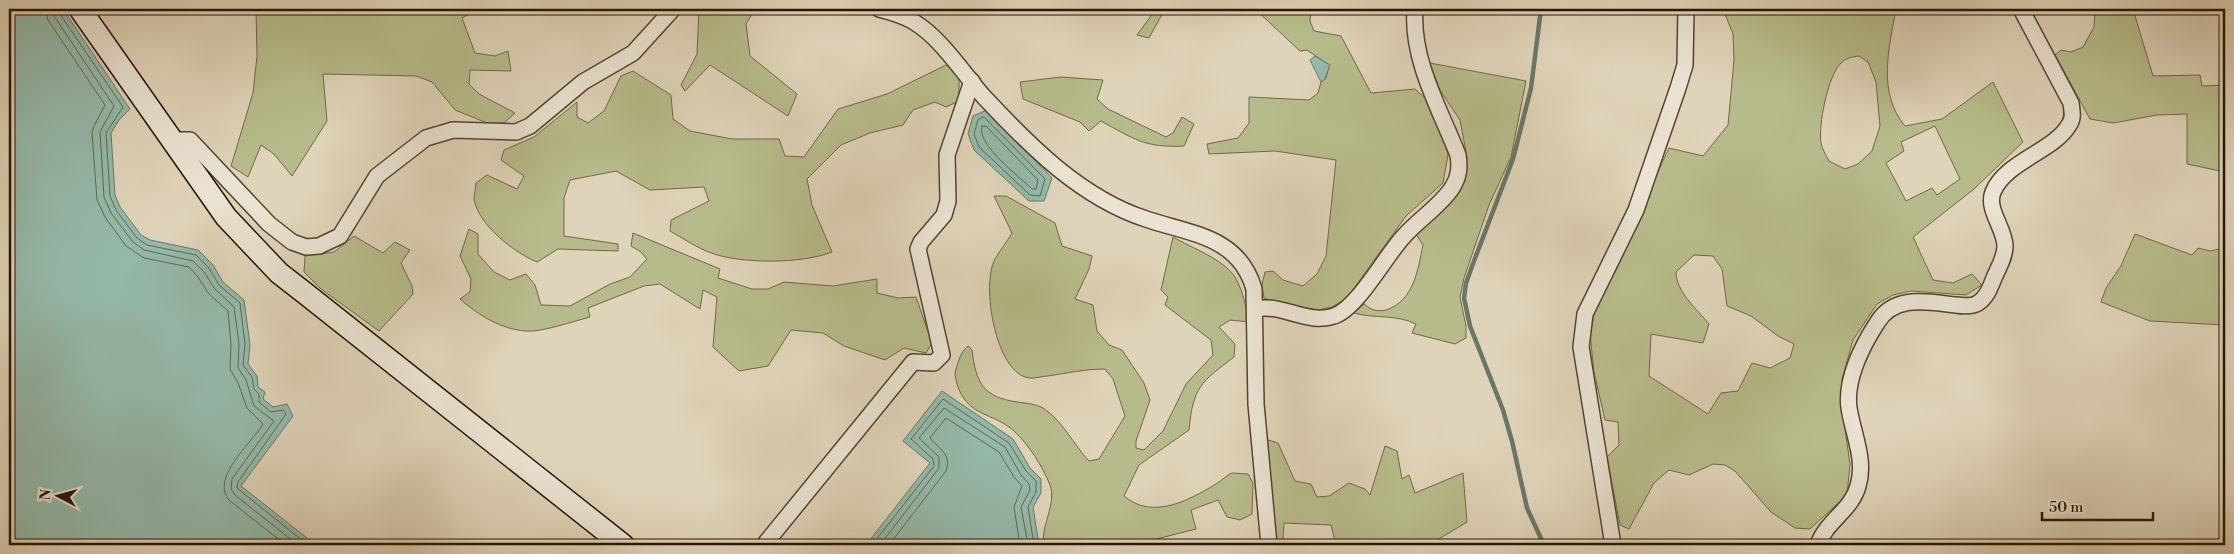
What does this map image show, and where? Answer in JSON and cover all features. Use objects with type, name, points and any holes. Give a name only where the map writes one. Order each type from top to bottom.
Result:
[{"type":"street","points":[[80,9],[170,140],[226,217],[279,272],[623,545]]},
{"type":"street","points":[[170,140],[190,140],[269,224],[292,242],[306,247],[319,246],[340,236],[347,227],[364,194],[377,176],[426,138],[453,130],[516,132],[530,126],[583,82],[633,53],[674,9]]},
{"type":"street","points":[[878,9],[900,15],[916,23],[1059,170],[1074,182],[1121,210],[1213,240],[1229,250],[1243,264],[1250,276],[1256,309],[1256,404],[1269,545]]},
{"type":"street","points":[[1256,309],[1265,307],[1314,319],[1336,316],[1356,299],[1402,238],[1451,190],[1460,168],[1458,155],[1430,86],[1416,45],[1415,9]]},
{"type":"street","points":[[1613,545],[1581,347],[1582,329],[1592,296],[1636,210],[1678,88],[1685,65],[1686,9]]},
{"type":"street","points":[[1818,545],[1825,530],[1853,499],[1858,487],[1861,462],[1849,408],[1850,384],[1878,320],[1889,309],[1902,302],[1966,306],[1977,304],[1987,295],[2004,254],[2005,245],[1992,204],[1992,193],[1999,182],[2016,166],[2062,133],[2070,124],[2073,114],[2071,103],[2021,9]]},
{"type":"street","points":[[764,545],[913,362],[934,363],[942,355],[918,249],[944,215],[948,201],[947,154],[972,81]]},
{"type":"shaded area","points":[[256,9],[479,9],[462,18],[475,53],[495,56],[508,51],[511,71],[470,70],[469,84],[479,94],[515,113],[504,123],[487,123],[455,110],[432,82],[416,76],[323,74],[327,121],[292,176],[274,154],[261,145],[248,177],[231,166],[253,93],[257,56]]},
{"type":"shaded area","points":[[699,9],[724,9],[729,13],[733,9],[755,9],[746,24],[750,56],[797,94],[788,116],[710,65],[685,91],[681,85],[697,54]]},
{"type":"shaded area","points":[[1156,9],[1165,9],[1149,38],[1137,35]]},
{"type":"shaded area","points":[[1255,9],[1300,9],[1311,11],[1310,21],[1314,31],[1341,36],[1371,93],[1415,89],[1429,102],[1441,125],[1448,155],[1443,183],[1406,216],[1347,298],[1332,307],[1318,310],[1281,304],[1264,298],[1262,285],[1265,272],[1273,271],[1283,280],[1303,286],[1317,274],[1326,256],[1336,160],[1275,151],[1209,154],[1207,144],[1238,138],[1249,123],[1249,97],[1309,100],[1318,93],[1321,82],[1326,78],[1329,65],[1307,50],[1300,51]]},
{"type":"shaded area","points":[[1723,9],[1896,9],[1888,54],[1888,85],[1896,113],[1905,126],[1942,119],[1993,82],[2023,142],[1974,189],[1913,237],[1933,280],[1953,283],[1972,274],[1982,285],[1966,295],[1911,291],[1893,295],[1877,304],[1853,340],[1842,379],[1842,408],[1850,464],[1847,495],[1810,529],[1795,528],[1771,512],[1735,471],[1725,465],[1713,464],[1689,475],[1669,470],[1654,483],[1629,529],[1620,525],[1607,457],[1619,445],[1618,422],[1605,420],[1594,372],[1590,334],[1596,305],[1669,148],[1703,156],[1728,125],[1734,60],[1733,34]],"holes":[[[1859,56],[1868,62],[1876,82],[1880,126],[1872,151],[1858,164],[1845,169],[1829,161],[1821,143],[1821,125],[1828,89],[1836,69],[1845,60]],[[1935,126],[1960,179],[1937,195],[1932,188],[1906,201],[1886,163],[1904,151],[1901,142]],[[1694,255],[1713,256],[1722,269],[1727,306],[1751,316],[1778,336],[1794,344],[1790,358],[1770,368],[1752,363],[1738,391],[1721,393],[1708,414],[1649,376],[1651,334],[1703,343],[1709,324],[1683,293],[1679,286],[1676,272]]]},
{"type":"shaded area","points":[[2095,9],[2133,9],[2153,76],[2200,75],[2202,86],[2225,85],[2225,172],[2187,164],[2187,114],[2157,115],[2113,123],[2090,119],[2055,55],[2061,50],[2071,52],[2083,47],[2094,27]]},
{"type":"shaded area","points":[[1430,63],[1526,81],[1511,157],[1489,205],[1464,278],[1460,297],[1466,326],[1466,338],[1455,344],[1412,333],[1416,324],[1408,321],[1354,313],[1364,304],[1374,310],[1386,310],[1395,306],[1409,292],[1419,264],[1423,245],[1416,234],[1464,179],[1467,157],[1460,120],[1440,90]]},
{"type":"shaded area","points":[[946,65],[959,71],[959,101],[946,107],[935,102],[913,110],[903,125],[870,133],[841,145],[807,179],[812,205],[832,252],[819,256],[804,259],[755,261],[724,257],[706,251],[670,231],[671,220],[709,201],[704,187],[650,190],[616,171],[570,180],[564,198],[564,236],[618,244],[618,251],[558,249],[537,262],[508,245],[490,228],[482,219],[474,199],[476,183],[487,175],[517,189],[524,176],[501,160],[504,150],[534,137],[577,102],[577,117],[588,123],[604,111],[621,76],[633,71],[671,95],[673,119],[690,131],[732,139],[779,139],[785,156],[804,157],[838,109],[887,94]]},
{"type":"shaded area","points":[[1061,77],[1103,80],[1097,99],[1108,109],[1166,137],[1173,133],[1182,117],[1194,124],[1184,146],[1149,144],[1101,121],[1089,131],[1080,122],[1023,99],[1020,82]]},
{"type":"shaded area","points":[[994,196],[1006,196],[1055,223],[1062,246],[1092,256],[1089,269],[1075,299],[1093,305],[1097,331],[1109,345],[1122,350],[1144,383],[1150,400],[1136,441],[1136,448],[1144,450],[1163,431],[1186,384],[1213,355],[1211,340],[1165,305],[1168,297],[1161,290],[1173,237],[1215,259],[1235,277],[1242,293],[1249,322],[1230,320],[1219,327],[1235,344],[1234,357],[1206,380],[1196,395],[1189,430],[1139,465],[1124,496],[1146,507],[1170,505],[1194,496],[1232,473],[1248,474],[1253,483],[1252,514],[1240,520],[1227,517],[1218,500],[1191,510],[1196,529],[1133,545],[1044,545],[1044,531],[1052,492],[1050,485],[1044,471],[1020,437],[998,420],[981,413],[967,403],[961,395],[955,373],[963,351],[968,346],[972,350],[979,380],[989,392],[1005,400],[1043,408],[1056,419],[1089,461],[1099,459],[1125,416],[1113,379],[1105,369],[1029,378],[1017,372],[1007,361],[994,326],[990,287],[991,271],[995,259],[1012,233]]},
{"type":"shaded area","points":[[469,229],[478,234],[478,254],[494,272],[510,280],[526,274],[535,285],[541,305],[570,306],[610,284],[630,277],[647,259],[641,252],[631,246],[633,233],[720,269],[718,278],[752,289],[768,289],[784,282],[833,286],[877,279],[877,293],[898,298],[916,297],[932,343],[926,353],[904,348],[885,360],[844,346],[823,333],[791,330],[768,366],[739,371],[713,347],[717,297],[703,290],[700,309],[660,284],[644,286],[588,308],[590,317],[539,330],[516,330],[490,320],[460,299],[470,292],[471,279],[460,256]]},
{"type":"shaded area","points":[[2135,234],[2192,255],[2198,248],[2210,251],[2225,248],[2225,325],[2150,321],[2101,302],[2106,288],[2121,266]]},
{"type":"shaded area","points":[[354,236],[383,253],[395,242],[410,250],[401,263],[412,286],[413,294],[379,331],[321,289],[304,272],[305,256],[334,252]]},
{"type":"shaded area","points":[[1268,440],[1278,443],[1295,481],[1311,484],[1317,497],[1329,496],[1349,483],[1365,489],[1370,495],[1385,446],[1397,451],[1402,479],[1409,475],[1415,493],[1463,473],[1467,522],[1429,545],[1336,545],[1331,525],[1284,523],[1283,537],[1286,545],[1275,545],[1262,453]]},
{"type":"water","points":[[9,9],[63,9],[130,109],[119,120],[111,133],[115,195],[120,207],[141,235],[150,240],[198,250],[213,265],[223,282],[244,300],[250,345],[248,364],[257,376],[258,387],[265,392],[263,399],[273,407],[287,404],[293,416],[241,486],[316,545],[9,545]]},
{"type":"water","points":[[1315,56],[1330,65],[1325,79],[1321,82],[1310,60]]},
{"type":"water","points":[[987,110],[1052,178],[1044,201],[1029,201],[974,150],[968,134],[973,116]]},
{"type":"water","points":[[942,391],[1013,439],[1030,468],[1041,479],[1041,493],[1033,507],[1039,545],[866,545],[930,463],[903,441]]},
{"type":"waterway","points":[[1541,9],[1531,88],[1513,159],[1466,283],[1464,298],[1470,326],[1503,410],[1527,508],[1544,545]]}]
